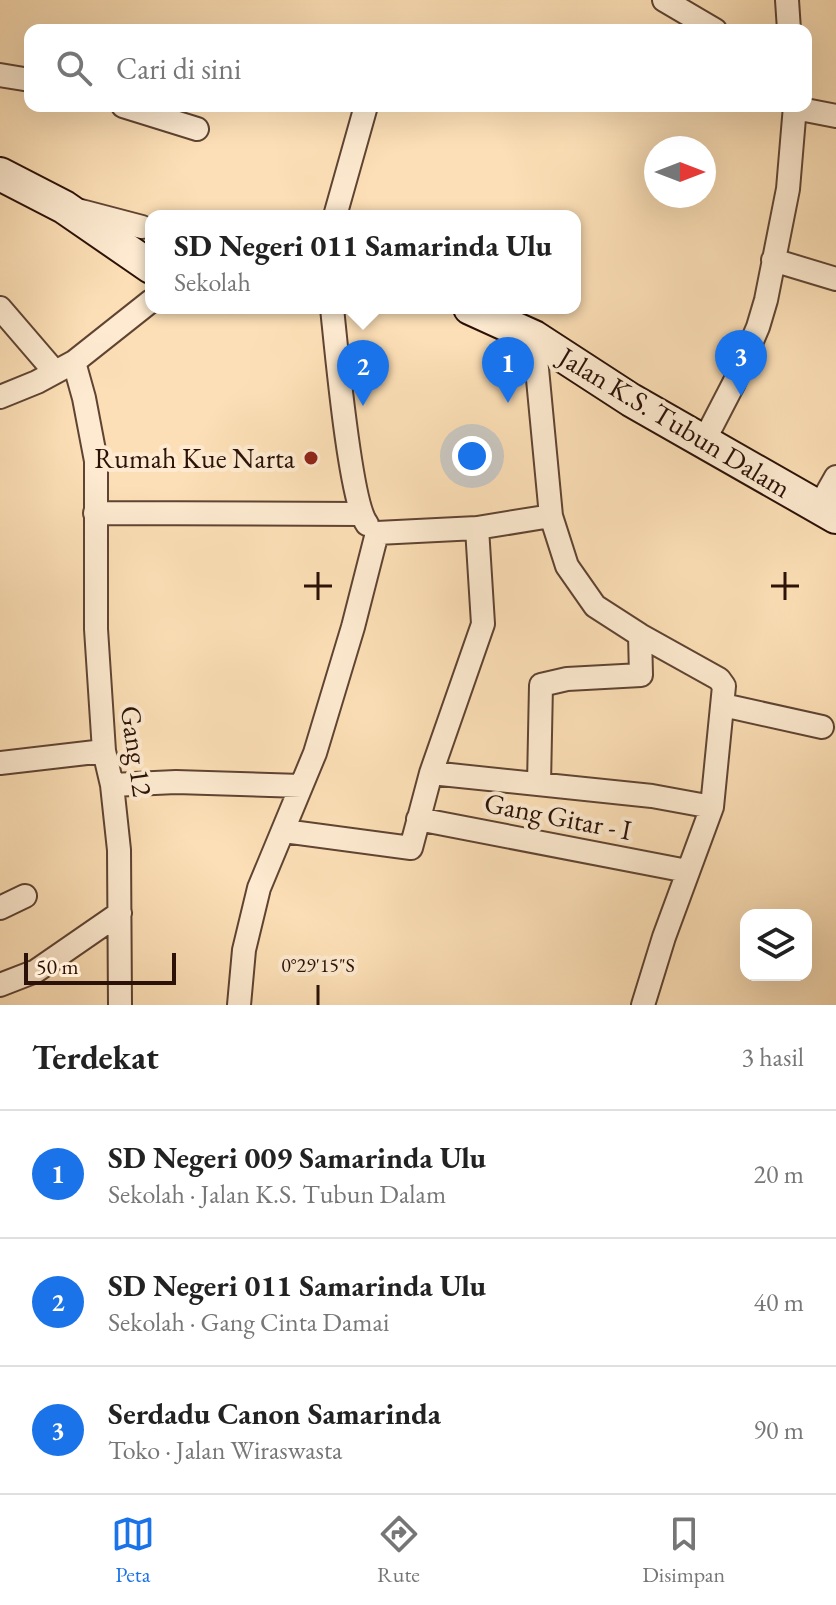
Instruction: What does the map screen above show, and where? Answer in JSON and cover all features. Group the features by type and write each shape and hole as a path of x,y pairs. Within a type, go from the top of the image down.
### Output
{"street":[{"path":"664,0 705,24"},
{"path":"787,0 789,24"},
{"path":"0,75 24,79"},
{"path":"812,111 836,116"},
{"path":"142,112 197,129"},
{"path":"337,210 364,112"},
{"path":"704,441 758,327 788,189 795,112"},
{"path":"0,174 64,207 145,263"},
{"path":"64,207 142,227"},
{"path":"773,260 836,279"},
{"path":"0,397 64,367 145,306"},
{"path":"0,308 64,367"},
{"path":"333,314 352,462 361,514 368,526 377,533 477,528 551,516"},
{"name":"Jalan K.S. Tubun Dalam","path":"492,314 534,337 631,400 827,512"},
{"path":"534,337 551,516 567,566 595,606 719,679 724,686 712,807 687,871 643,1005"},
{"name":"Gang 12","path":"64,367 92,435 96,461 96,629 104,751 112,785 119,850 120,1005"},
{"path":"827,512 836,477"},
{"path":"95,509 361,514"},
{"path":"284,831 410,848 431,773 483,624 477,528"},
{"path":"239,1005 244,950 259,888 284,831 327,714 377,533"},
{"path":"539,784 541,685 567,679 641,675 640,635"},
{"path":"723,705 822,727"},
{"path":"0,763 104,751"},
{"path":"431,773 652,796 712,807"},
{"path":"112,785 188,782 301,786"},
{"name":"Gang Gitar - I","path":"418,819 687,871"},
{"path":"0,908 25,896"},
{"path":"0,985 36,971 120,913"}],"place":[{"name":"Serdadu Canon Samarinda","path":"741,396"},
{"name":"SD Negeri 009 Samarinda Ulu","path":"508,403"},
{"name":"SD Negeri 011 Samarinda Ulu","path":"363,406"},
{"name":"Rumah Kue Narta","path":"311,458"}]}
